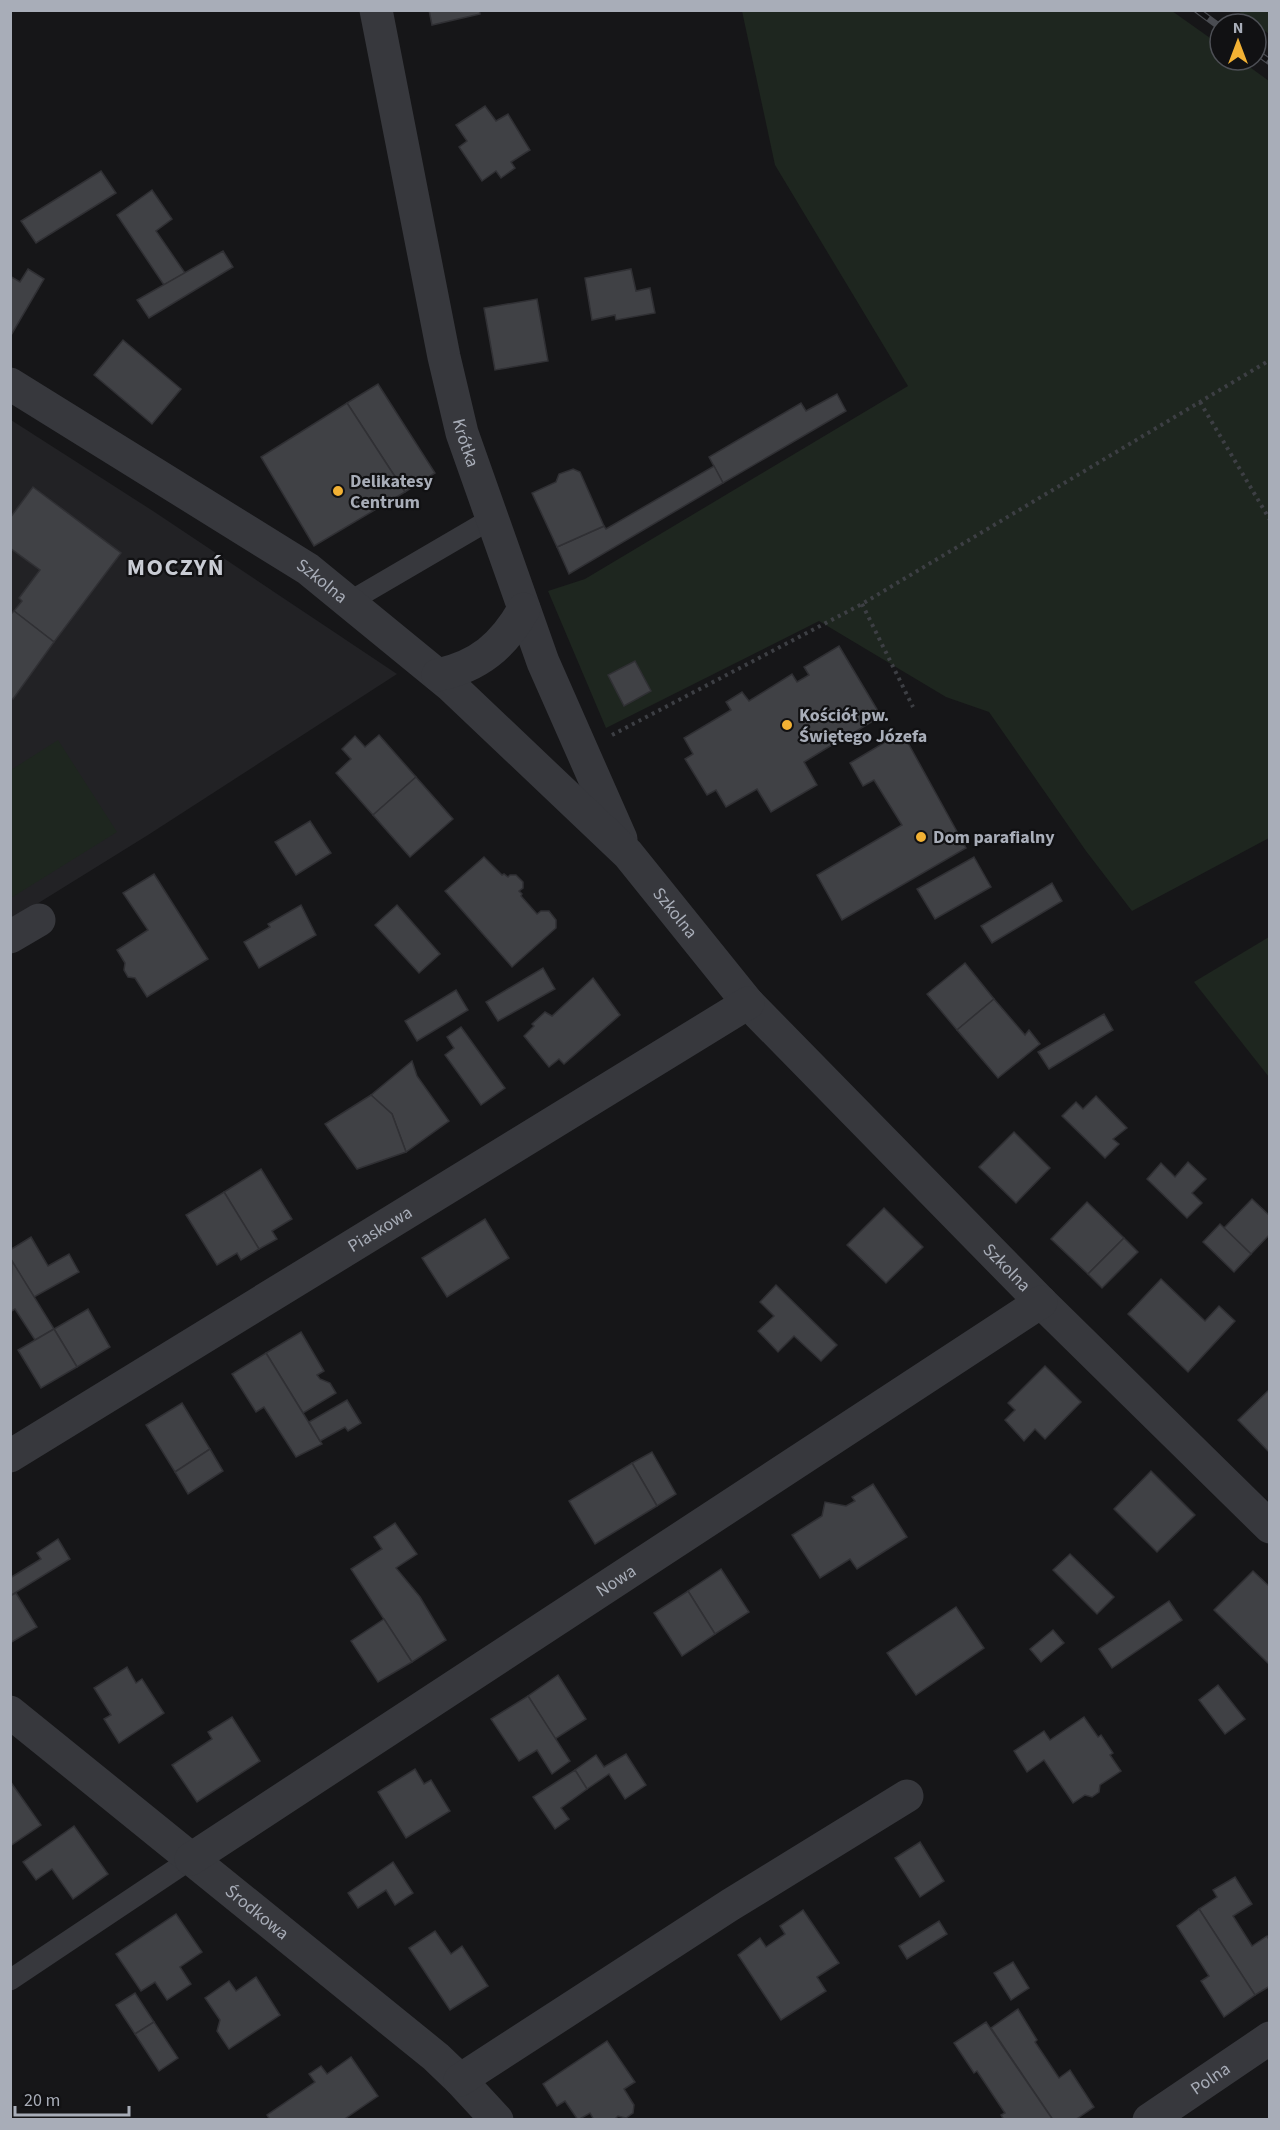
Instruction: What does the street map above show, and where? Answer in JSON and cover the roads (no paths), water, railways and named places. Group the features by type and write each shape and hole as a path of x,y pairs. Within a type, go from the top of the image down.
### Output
{"street":[{"name":"Krótka","path":"376,10 444,357 462,433 543,662 628,854"},
{"name":"Szkolna","path":"10,384 308,568 438,675 628,854 748,1003 1041,1302 1269,1527"},
{"path":"438,675 460,670 484,656 504,640 524,609"},
{"path":"10,937 39,920"},
{"name":"Piaskowa","path":"10,1455 748,1003"},
{"name":"Nowa","path":"191,1859 1041,1302"},
{"name":"Środkowa","path":"10,1712 436,2057 497,2120"},
{"path":"460,2080 730,1905 907,1796"},
{"name":"Polna","path":"1149,2120 1269,2038"}],"lane":[{"path":"349,602 491,519"},
{"path":"10,1980 191,1859"}],"railway":[{"path":"1197,10 1208,18"}],"place":[{"name":"Delikatesy Centrum","path":"338,491"},
{"name":"Kościół pw. Świętego Józefa","path":"787,725"},
{"name":"Dom parafialny","path":"921,837"}],"district":[{"name":"MOCZYŃ","path":"176,567"}]}
